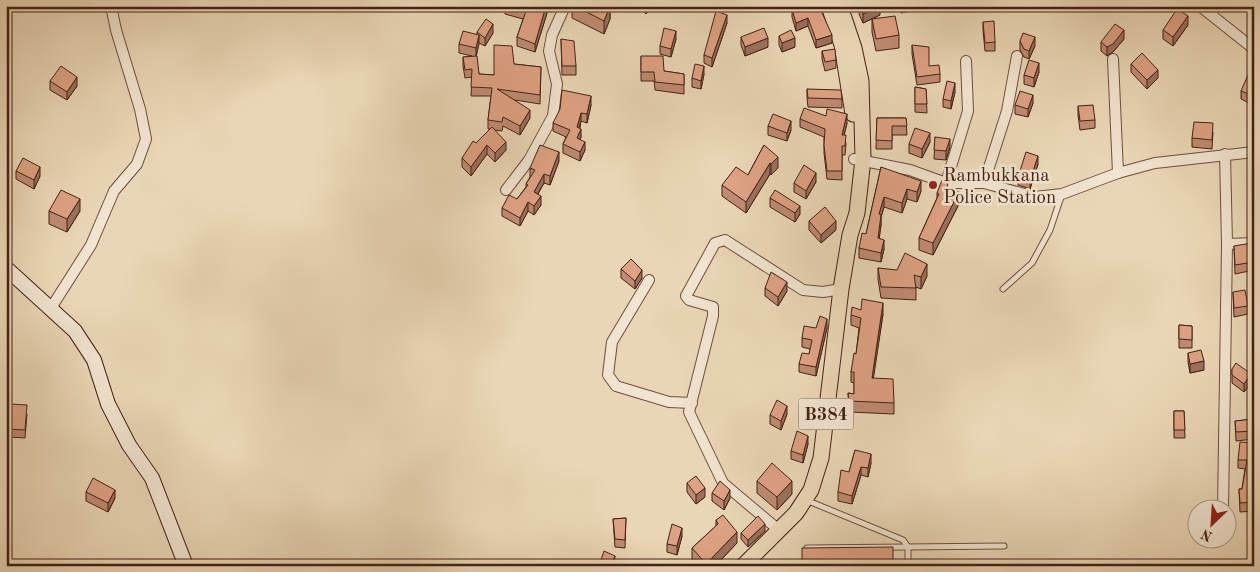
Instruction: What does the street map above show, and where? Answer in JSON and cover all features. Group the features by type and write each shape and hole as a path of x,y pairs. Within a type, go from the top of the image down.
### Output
{"main road":[{"name":"B384","path":"829,6 842,45 852,100 858,159"},
{"name":"B384","path":"743,566 780,531 805,500 816,479 821,458 858,159 861,81 854,48 840,6"}],"street":[{"path":"51,308 91,245 114,191 137,164 146,139 140,109 116,30 111,6"},
{"path":"506,190 529,160 553,116 557,84 549,51 552,35 565,6"},
{"path":"1200,6 1254,49"},
{"path":"984,183 1007,111 1017,56"},
{"path":"1114,59 1118,173"},
{"path":"946,183 968,111 966,61"},
{"path":"858,159 910,170 946,183 984,183 1035,197 1062,194 1118,173 1155,162 1254,152"},
{"path":"1223,500 1227,244 1225,154"},
{"path":"780,531 723,483 689,412 713,316 713,307 689,300 686,296 715,243 725,240 803,290 823,292 841,289"},
{"path":"1227,244 1254,243"},
{"path":"6,268 75,331 94,360 108,404 129,445 152,478 186,566"},
{"path":"649,280 612,342 608,375 616,386 669,402 692,403"}],"lane":[{"path":"1003,289 1032,263 1050,230 1062,194"},
{"path":"805,500 903,540 908,547 908,566"},
{"path":"807,548 1004,546"}],"building":[{"path":"509,6 546,6 535,44 517,37 526,11"},
{"path":"575,6 610,6 604,21"},
{"path":"797,6 819,6 832,35 816,40 808,18 796,23 792,9"},
{"path":"860,6 880,6 880,7 863,14"},
{"path":"900,6 911,6 901,9"},
{"path":"1177,9 1188,16 1173,37 1163,30"},
{"path":"716,11 727,15 712,58 704,55"},
{"path":"895,16 899,35 876,39 872,19"},
{"path":"486,19 493,24 485,38 477,32"},
{"path":"994,21 995,42 985,43 983,22"},
{"path":"1115,24 1124,30 1113,44 1107,47 1101,42"},
{"path":"664,28 676,31 671,49 660,46"},
{"path":"764,28 768,38 745,47 741,37"},
{"path":"791,30 795,38 782,43 779,36"},
{"path":"463,31 479,35 476,48 459,44"},
{"path":"1023,33 1035,37 1029,51 1024,49 1020,41"},
{"path":"561,39 574,41 576,66 562,66"},
{"path":"494,45 512,46 514,64 541,67 540,95 497,89 530,110 520,126 503,117 502,122 488,120 492,88 471,87 472,69 465,70 463,57 477,56 479,74 494,75"},
{"path":"912,45 929,47 929,66 939,65 940,74 917,77"},
{"path":"835,49 836,60 825,62 822,51"},
{"path":"1142,53 1158,70 1147,80 1131,64"},
{"path":"641,56 663,56 664,71 684,74 684,85 655,82 654,72 641,72"},
{"path":"1029,60 1039,63 1034,78 1024,75"},
{"path":"695,64 704,66 701,81 692,78"},
{"path":"61,66 77,77 67,92 50,81"},
{"path":"1248,75 1254,78 1253,96 1241,91"},
{"path":"947,81 955,83 951,101 943,99"},
{"path":"915,87 926,89 927,104 915,104"},
{"path":"807,89 841,90 842,99 808,98"},
{"path":"562,90 591,96 587,114 581,113 577,127 581,129 577,138 585,142 580,152 563,144 570,130 553,123 560,109"},
{"path":"1020,91 1033,95 1028,109 1015,105"},
{"path":"1093,105 1095,120 1080,121 1078,106"},
{"path":"804,108 826,116 827,109 847,114 842,135 846,135 845,146 842,146 842,171 827,171 824,145 825,129 800,119"},
{"path":"773,114 791,121 787,133 768,126"},
{"path":"877,118 906,118 907,126 892,126 892,141 876,140"},
{"path":"1194,122 1213,123 1212,140 1192,138"},
{"path":"492,127 506,142 495,153 487,145 471,167 462,158 473,141 476,143"},
{"path":"915,128 930,133 922,149 909,144"},
{"path":"935,137 950,139 946,151 934,150"},
{"path":"540,145 559,152 550,176 544,174 534,192 541,196 534,206 528,202 520,218 502,208 509,195 517,199 528,185 526,184 535,170 530,168"},
{"path":"764,145 778,157 770,163 746,202 722,185 736,167 748,175"},
{"path":"1026,152 1038,156 1030,180 1018,177"},
{"path":"23,158 40,167 34,180 16,171"},
{"path":"804,165 816,173 806,191 794,183"},
{"path":"881,167 921,181 917,192 907,189 902,203 884,197 879,214 881,215 878,238 884,240 881,253 859,248 862,233 866,234"},
{"path":"942,180 948,182 947,189 959,192 933,243 919,238 939,194 937,193"},
{"path":"61,190 80,199 67,219 49,211"},
{"path":"775,190 800,206 795,213 770,198"},
{"path":"825,207 836,221 821,235 809,221"},
{"path":"1252,243 1254,262 1235,265 1234,246"},
{"path":"905,253 927,264 921,277 914,275 916,288 881,287 878,268 897,270"},
{"path":"631,259 642,270 635,281 621,269"},
{"path":"771,272 787,282 778,297 765,288"},
{"path":"1245,290 1248,306 1234,308 1233,292"},
{"path":"862,299 883,303 872,378 893,379 894,403 849,401 848,393 854,394 854,372 851,372 854,353 856,354 861,318 851,315 852,307 861,310"},
{"path":"820,316 827,319 816,367 799,364 802,353 809,354 812,340 802,338 804,326 816,328"},
{"path":"1179,325 1192,326 1192,340 1179,339"},
{"path":"1201,350 1204,361 1190,364 1188,353"},
{"path":"1236,363 1251,374 1244,384 1232,375 1232,369"},
{"path":"777,400 787,406 781,421 770,415"},
{"path":"10,404 27,405 25,430 8,429"},
{"path":"1174,411 1184,411 1185,430 1174,430"},
{"path":"1254,419 1254,431 1236,432 1235,421"},
{"path":"797,431 808,436 803,455 791,451"},
{"path":"1240,442 1254,443 1254,502 1240,503 1239,489 1242,489 1247,460 1238,460"},
{"path":"855,450 871,454 868,468 861,467 852,496 838,492 841,470 849,472"},
{"path":"772,463 792,481 777,497 757,481"},
{"path":"696,476 705,488 696,495 687,483"},
{"path":"93,478 115,490 108,503 86,492"},
{"path":"720,481 730,490 724,501 712,493"},
{"path":"723,515 737,532 706,564 692,548 718,524 716,520"},
{"path":"758,516 765,524 748,540 741,533"},
{"path":"626,518 625,540 615,539 613,519"},
{"path":"672,524 682,528 677,546 667,544"},
{"path":"893,547 893,566 802,566 802,548"},
{"path":"604,551 615,556 611,566 599,566"},
{"path":"646,561 671,565 645,566"}],"place":[{"name":"Rambukkana Police Station","path":"933,185"}]}
